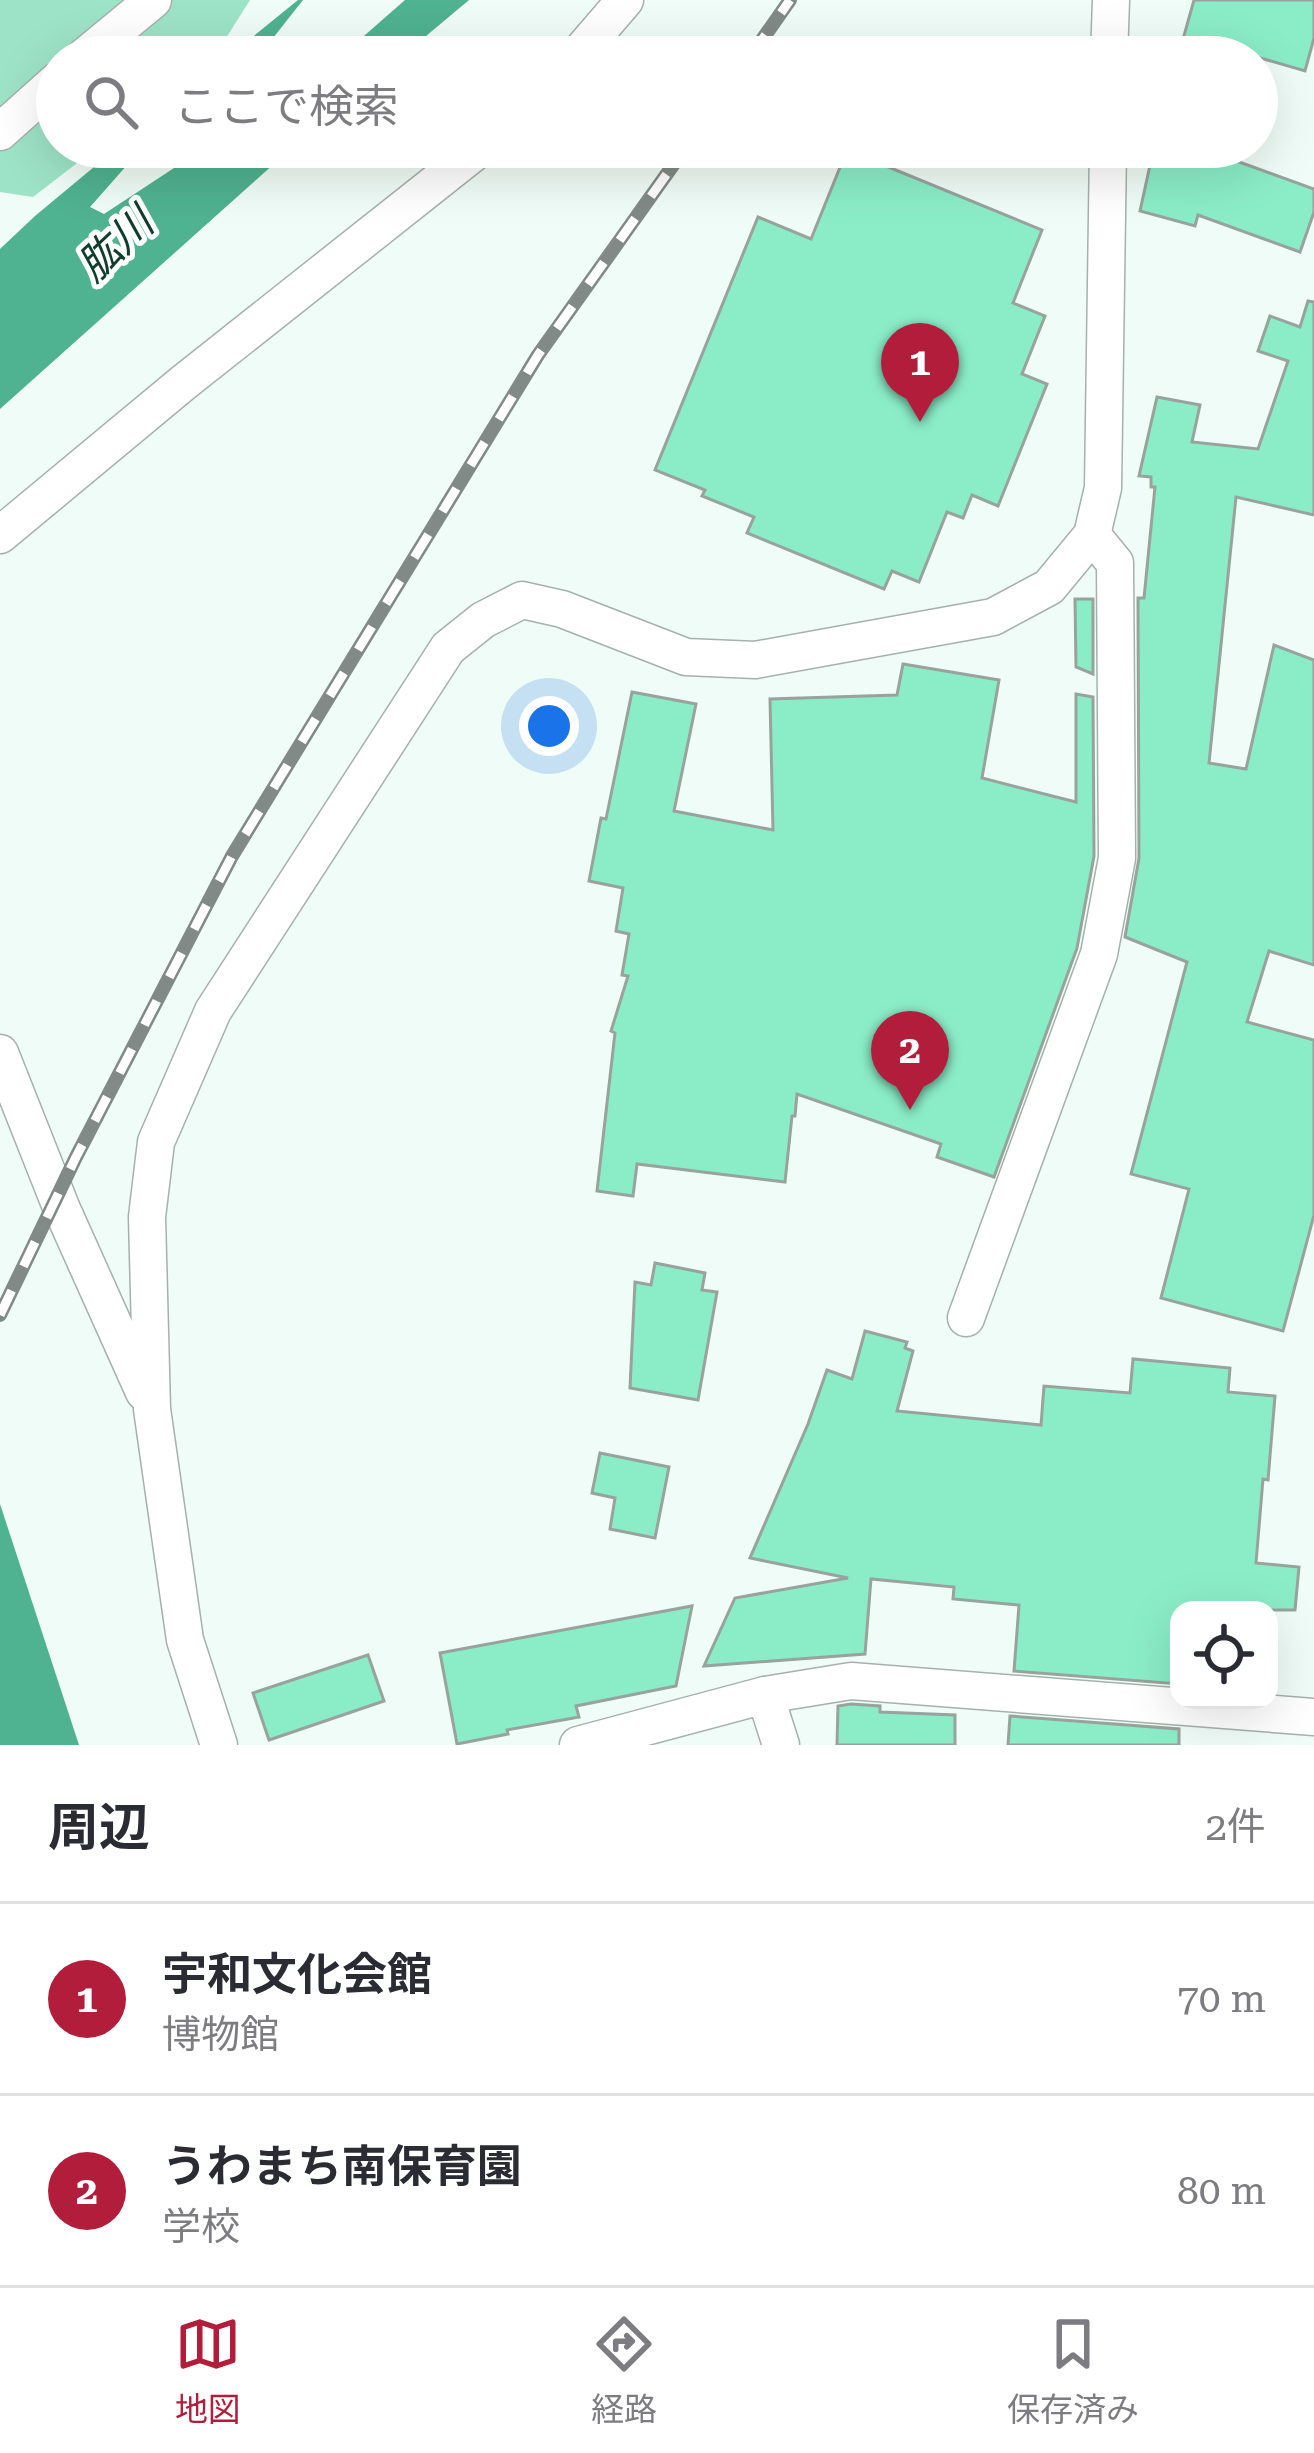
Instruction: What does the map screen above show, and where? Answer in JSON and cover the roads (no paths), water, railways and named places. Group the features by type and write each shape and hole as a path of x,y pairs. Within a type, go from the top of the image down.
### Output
{"street":[{"path":"109,36 153,0"},
{"path":"594,36 625,0"},
{"path":"1110,36 1111,0"},
{"path":"0,132 36,100"},
{"path":"0,536 183,382 454,168"},
{"path":"219,1745 185,1640 152,1409 147,1217 156,1142 213,1011 448,648 483,620 522,600 562,609 686,657 755,660 993,616 1049,587 1092,535 1103,488 1108,168"},
{"path":"966,1318 1099,954 1117,859 1115,563 1092,535"},
{"path":"0,1053 61,1207 152,1409"},
{"path":"578,1745 765,1695 851,1681 1314,1717"},
{"path":"765,1695 781,1745"}],"water":[{"path":"298,0 303,0 275,36 254,36"},
{"path":"405,0 469,0 426,36 364,36"},
{"name":"肱川","path":"93,168 124,168 90,207 104,214 174,168 270,168 0,409 0,249"},
{"path":"0,1504 79,1745 0,1745"}],"railway":[{"path":"765,36 790,0"},
{"path":"0,1315 232,856 538,355 671,168"}],"place":[{"name":"宇和文化会館","path":"920,422"},
{"name":"うわまち南保育園","path":"910,1110"}]}
